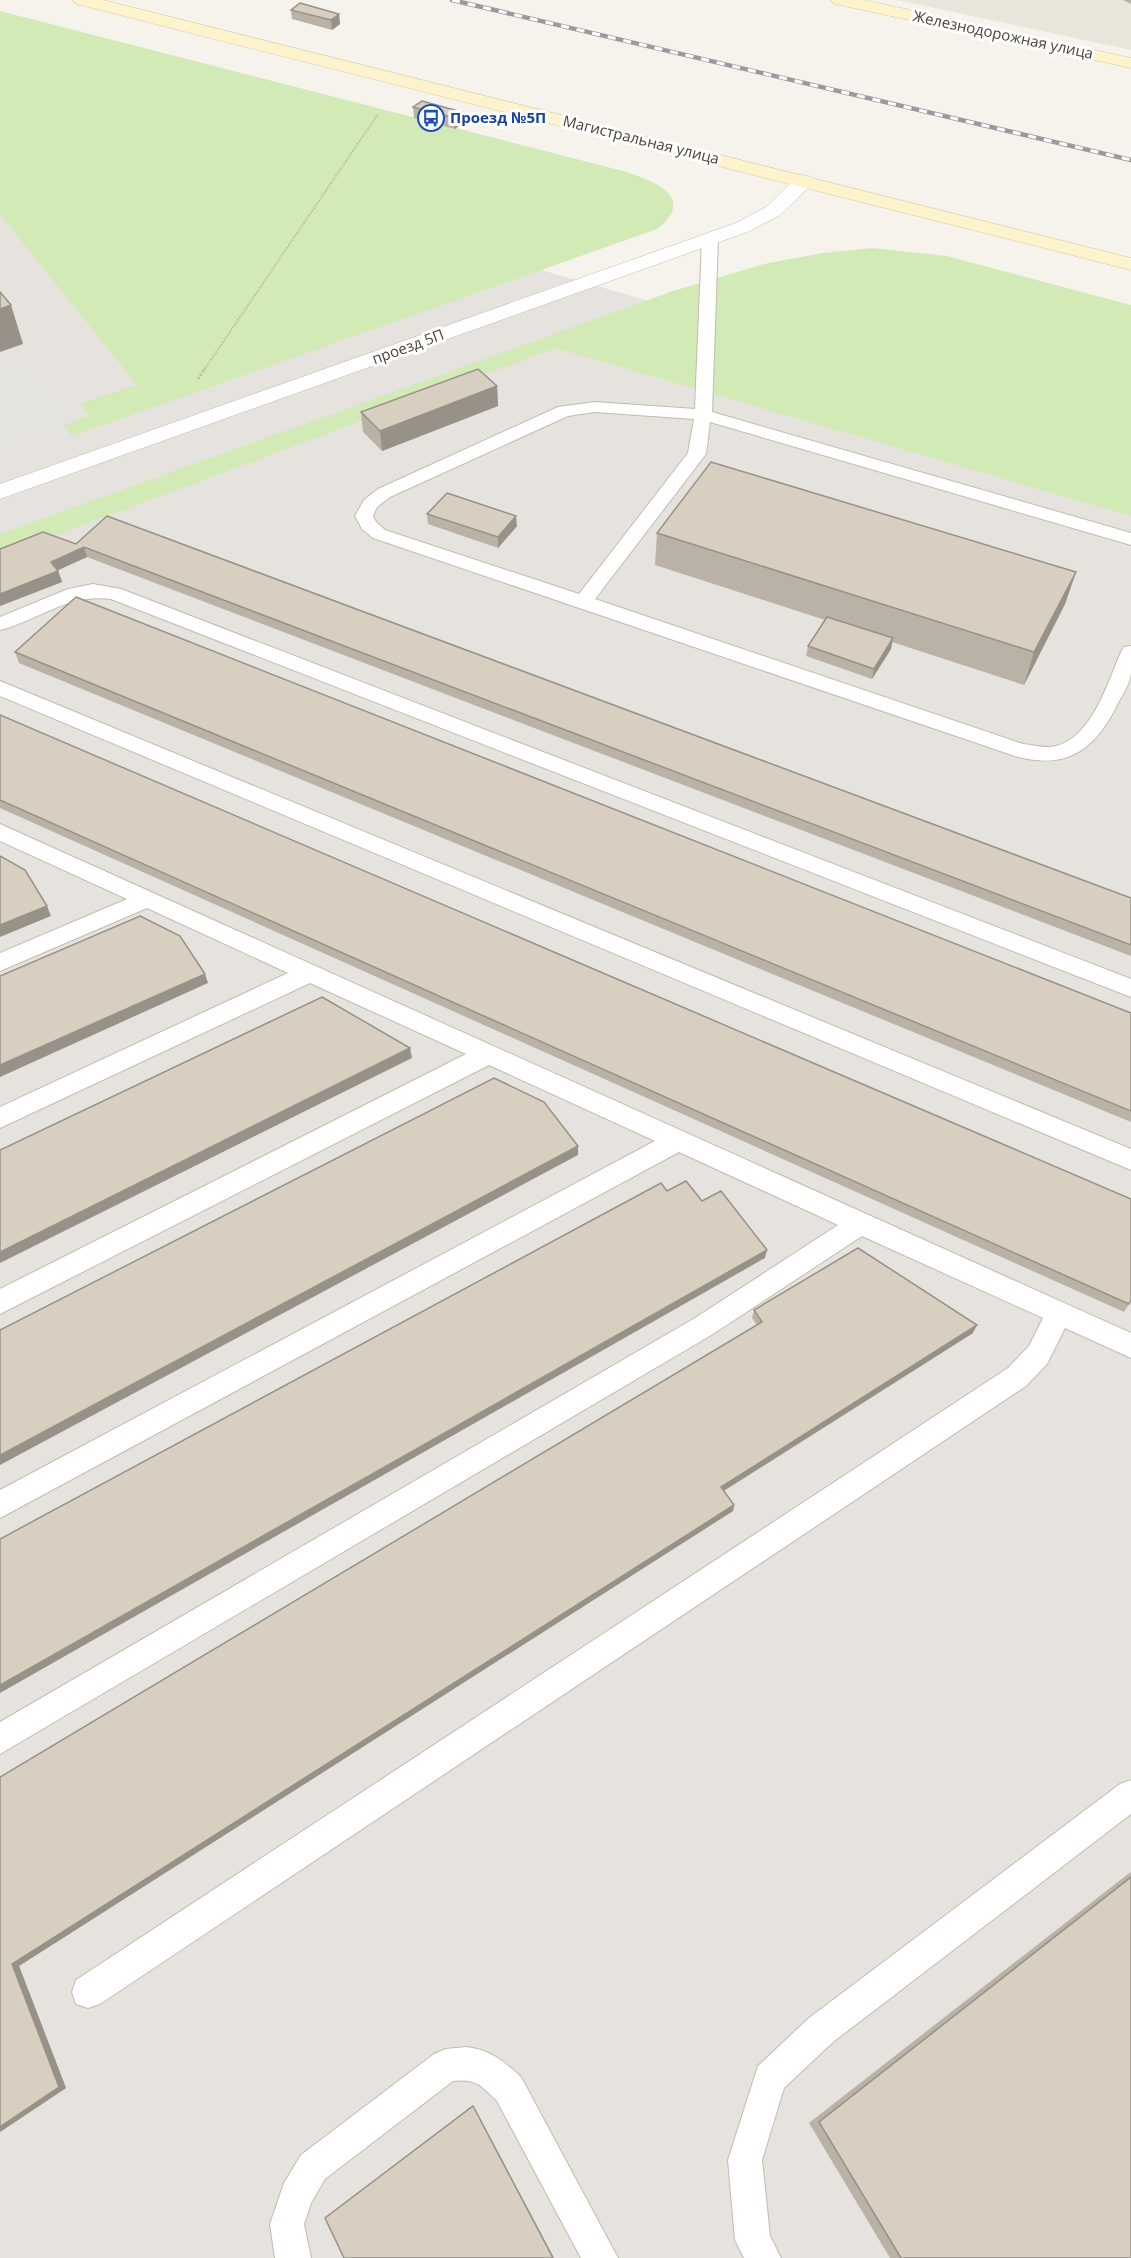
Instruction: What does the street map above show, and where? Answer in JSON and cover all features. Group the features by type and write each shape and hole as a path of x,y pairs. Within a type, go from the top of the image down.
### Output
{"main road":[{"name":"Магистральная улица","path":"82,0 1131,264"},
{"name":"Железнодорожная улица","path":"840,0 1131,63"}],"street":[{"name":"проезд 5П","path":"0,492 743,227 773,211 804,181"}],"lane":[{"path":"583,602 697,454 703,415 710,239"},
{"path":"1131,539 703,415 596,407 564,411 384,493 370,504 364,516 368,525 378,534 1022,751 1057,753 1080,745 1096,727 1131,652"},
{"path":"0,624 75,593 93,590 114,593 1131,988"},
{"path":"0,687 1131,1160"},
{"path":"0,832 1131,1346"},
{"path":"0,962 148,899"},
{"path":"0,1118 309,973"},
{"path":"0,1302 488,1054"},
{"path":"0,1505 678,1140"},
{"path":"0,1739 704,1326 861,1223"},
{"path":"88,1992 1017,1377 1038,1355 1059,1312"},
{"path":"763,2258 753,2240 745,2160 770,2078 821,2030 1131,1796"},
{"path":"293,2258 287,2224 296,2195 313,2168 446,2066 466,2061 489,2069 509,2089 600,2258"}],"path":[{"path":"160,435 378,114"}],"shaded area":[{"path":"897,0 1131,0 1131,50"},
{"path":"0,115 1131,439 1131,2258 0,2258"},
{"path":"29,357 80,417 60,424 64,431 0,453 0,367"}],"green space":[{"path":"0,11 623,171 646,179 666,191 672,199 673,207 669,217 657,229 72,436 64,425 89,416 80,404 137,385 0,214"},
{"path":"872,248 947,256 1131,305 1131,516 556,348 0,556 0,534 673,291 764,264 823,253"}],"building":[{"path":"300,3 339,14 331,20 291,10"},
{"path":"422,101 462,112 454,118 413,107"},
{"path":"0,292 11,305 0,309"},
{"path":"478,369 497,386 380,431 361,412"},
{"path":"711,462 1076,572 1034,652 657,533"},
{"path":"447,493 516,516 498,537 427,514"},
{"path":"107,516 1131,898 1131,945 84,547 51,562 58,571 0,594 0,549 43,532 76,544"},
{"path":"76,597 1131,1013 1131,1111 15,652"},
{"path":"827,617 893,638 874,669 808,646"},
{"path":"0,715 1131,1199 1131,1300 1129,1304 0,800"},
{"path":"0,856 25,870 47,906 0,925"},
{"path":"140,916 180,936 205,974 0,1065 0,976"},
{"path":"322,997 410,1048 0,1252 0,1150"},
{"path":"494,1078 544,1102 578,1146 0,1455 0,1330"},
{"path":"686,1181 702,1201 721,1191 767,1250 0,1685 0,1539 661,1183 667,1191"},
{"path":"858,1248 977,1325 721,1487 734,1505 12,1964 59,2087 0,2127 0,1777 762,1322 754,1310"},
{"path":"1131,1877 1131,2258 901,2258 819,2122"},
{"path":"473,2106 553,2258 344,2258 325,2218"}],"railway":[{"path":"452,0 1131,160"}],"place":[{"name":"Проезд №5П","path":"431,118"}]}
